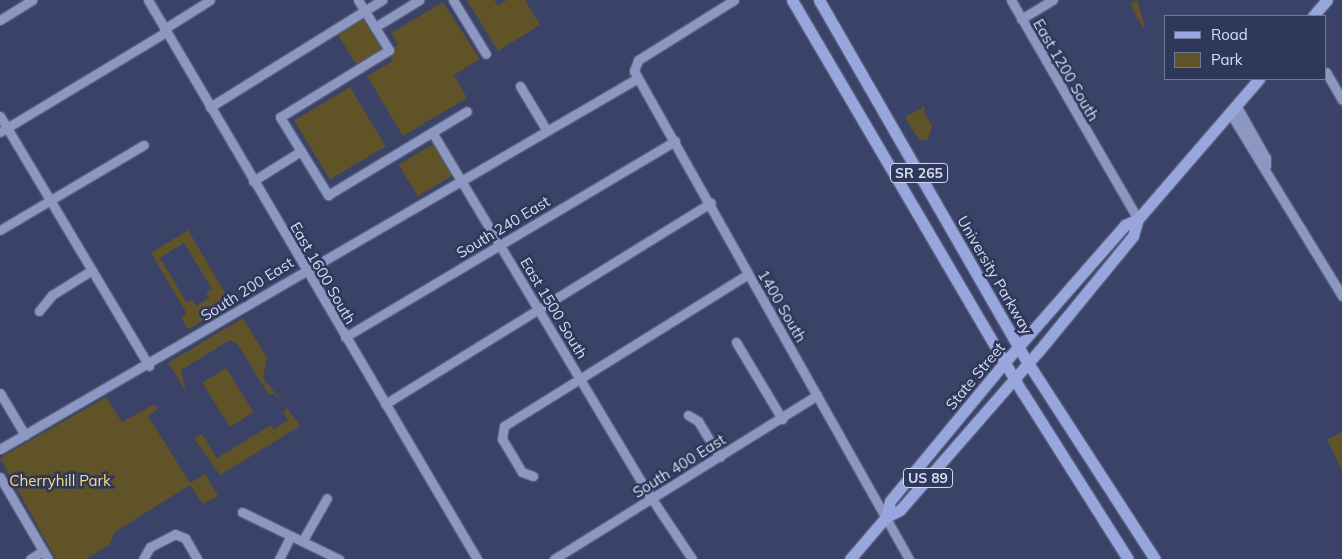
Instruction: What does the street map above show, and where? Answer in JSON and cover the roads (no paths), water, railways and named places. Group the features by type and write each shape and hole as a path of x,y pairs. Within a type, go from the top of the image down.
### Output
{"main road":[{"name":"SR 265","path":"792,0 1014,378 1128,559"},
{"name":"University Parkway","path":"819,0 1028,363 1155,559"},
{"path":"1314,15 1326,0"},
{"name":"State Street","path":"850,559 886,517 900,510 1028,363 1133,236 1138,219 1258,80"},
{"name":"State Street","path":"886,517 890,501 1005,362 1124,225 1138,219"}],"street":[{"path":"0,20 32,0"},
{"name":"East 1600 South","path":"148,0 477,559"},
{"path":"4,130 165,31 210,0"},
{"path":"358,0 388,50 280,117 328,195 467,111"},
{"path":"210,107 382,0"},
{"path":"374,27 419,0"},
{"path":"453,0 486,54"},
{"name":"1400 South","path":"734,0 634,65 638,78 712,203 748,274 909,559"},
{"name":"East 1200 South","path":"1011,0 1098,154 1138,219"},
{"path":"1022,18 1053,0"},
{"path":"1327,74 1342,100"},
{"name":"South 200 East","path":"0,449 149,366 305,269 638,78"},
{"path":"520,86 547,131"},
{"path":"1233,109 1266,158 1266,166 1342,296"},
{"path":"0,116 4,130 50,200 149,366"},
{"name":"East 1500 South","path":"432,132 501,244 580,379 692,559"},
{"name":"South 240 East","path":"345,336 675,141"},
{"path":"0,230 144,145"},
{"path":"254,181 301,151"},
{"path":"385,404 712,203"},
{"path":"39,311 52,295 92,270"},
{"path":"533,476 522,472 501,430 748,274"},
{"path":"736,342 782,419"},
{"path":"0,393 25,435"},
{"name":"South 400 East","path":"554,559 782,419 817,395"},
{"path":"688,415 698,421 720,457"},
{"path":"0,477 46,555 30,559"},
{"path":"303,540 326,498"},
{"path":"242,512 339,559"},
{"path":"143,559 151,546 179,534 197,559"},
{"path":"279,559 290,536"}],"park label":[{"name":"Cherryhill Park","path":"60,481"}]}
